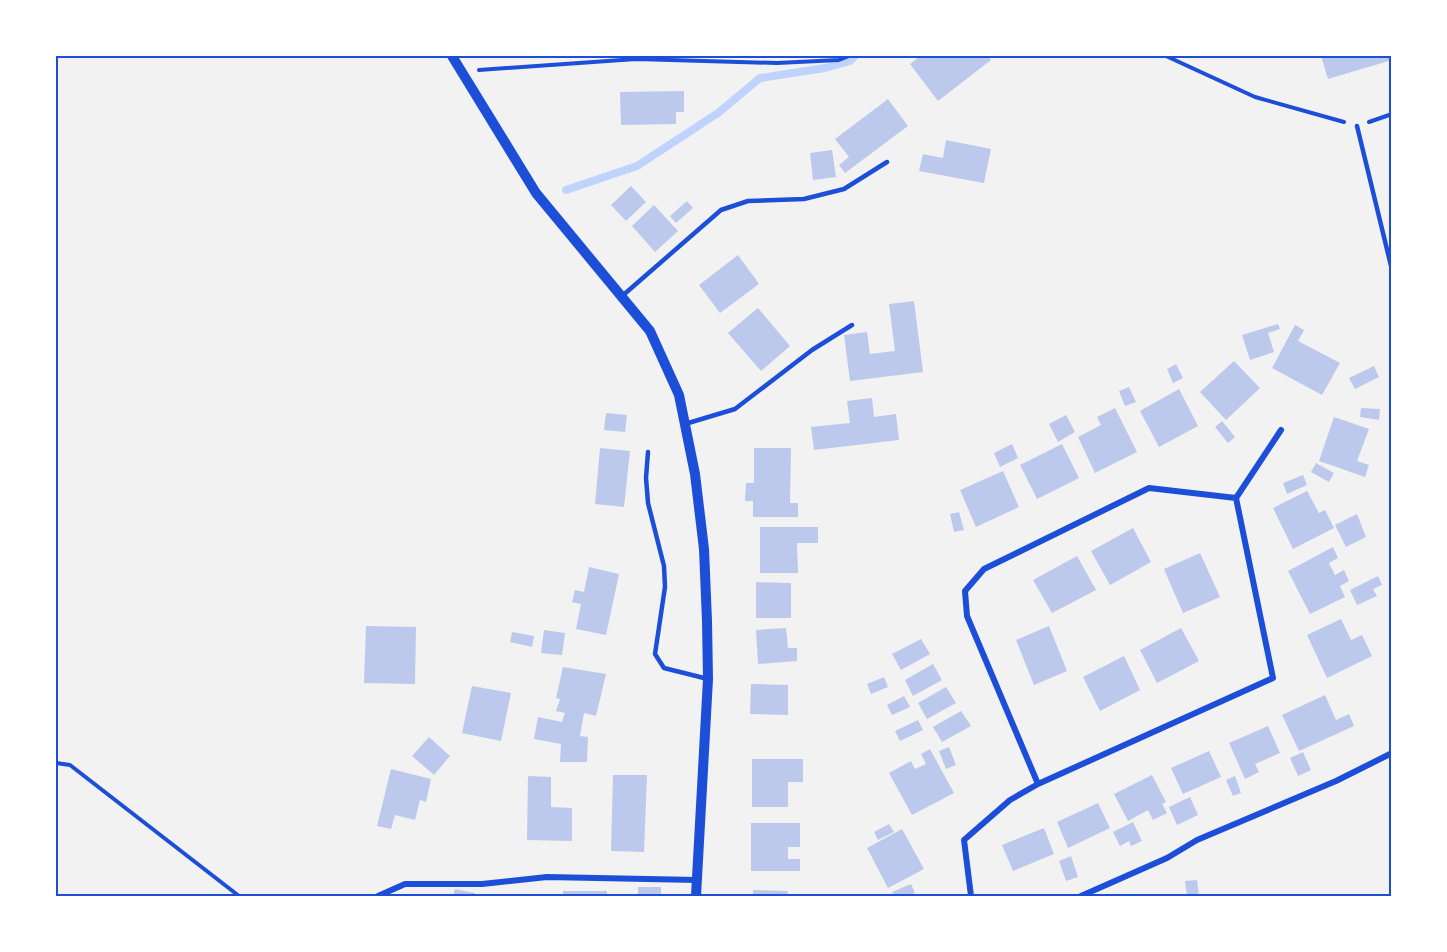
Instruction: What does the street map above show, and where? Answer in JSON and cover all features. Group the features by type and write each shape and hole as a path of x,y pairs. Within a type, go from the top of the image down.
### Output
{"street":[{"path":"452,56 536,193 650,331 680,395 695,474 704,549 708,679 696,897"},
{"path":"971,897 963,840 1010,800 1038,784 1273,678 1236,498 1281,430"},
{"path":"1038,784 967,616 966,591 984,569 1149,488 1236,498"},
{"path":"1081,897 1167,858 1197,840 1336,781 1392,753"},
{"path":"378,897 405,884 482,884 547,877 697,880"}],"lane":[{"path":"1357,126 1392,270"},
{"path":"620,297 721,210 748,201 804,199 844,189 887,162"},
{"path":"685,424 735,409 812,350 852,326"},
{"path":"648,453 646,478 648,503 664,567 665,586 655,654 664,668 708,679"}],"path":[{"path":"461,72 636,59 693,58 777,63 839,60 849,56"},
{"path":"1166,56 1255,97 1357,126 1392,114"},
{"path":"56,763 70,765 239,897"}],"building":[{"path":"920,56 988,56 991,60 938,101 910,64"},
{"path":"1321,56 1392,56 1392,60 1328,79"},
{"path":"684,91 684,112 676,112 676,124 621,125 620,92"},
{"path":"888,99 908,126 845,173 839,165 849,157 835,139"},
{"path":"946,140 991,149 984,183 919,171 923,154 943,158"},
{"path":"832,150 836,177 813,180 810,153"},
{"path":"631,186 646,202 626,221 611,205"},
{"path":"687,201 693,208 676,223 670,216"},
{"path":"654,205 678,231 655,252 632,226"},
{"path":"738,255 759,284 720,313 699,285"},
{"path":"914,301 923,372 850,381 844,335 867,332 870,354 895,351 889,304"},
{"path":"758,308 790,346 761,371 728,333"},
{"path":"1278,324 1280,329 1268,333 1274,352 1250,360 1242,335"},
{"path":"1295,325 1304,330 1298,341 1340,363 1322,395 1272,368"},
{"path":"1234,361 1260,388 1226,420 1200,392"},
{"path":"1176,364 1183,378 1173,383 1167,369"},
{"path":"1374,366 1379,377 1355,389 1349,378"},
{"path":"1129,387 1136,402 1125,406 1119,391"},
{"path":"1179,389 1198,426 1159,447 1140,411"},
{"path":"872,398 874,417 896,414 899,440 814,450 811,427 850,423 847,401"},
{"path":"1115,408 1137,452 1095,473 1078,437 1101,425 1097,417"},
{"path":"1361,408 1380,409 1379,420 1360,417"},
{"path":"606,413 627,415 625,432 604,430"},
{"path":"1066,415 1075,432 1058,442 1049,424"},
{"path":"1334,417 1369,429 1357,461 1369,465 1365,477 1319,461"},
{"path":"1222,421 1235,437 1228,443 1215,427"},
{"path":"1012,444 1018,458 1000,467 994,453"},
{"path":"1062,444 1079,478 1037,499 1020,465"},
{"path":"600,448 630,451 624,507 595,504"},
{"path":"754,448 791,448 790,503 798,503 798,517 753,517 753,501 745,501 746,483 754,483"},
{"path":"1316,463 1334,473 1329,482 1311,472"},
{"path":"1003,471 1019,507 976,527 960,490"},
{"path":"1303,475 1307,485 1287,494 1283,483"},
{"path":"1307,491 1319,513 1325,510 1334,528 1293,549 1273,508"},
{"path":"959,512 964,530 954,532 950,514"},
{"path":"1357,514 1366,537 1346,547 1335,525"},
{"path":"760,527 818,527 818,543 797,543 798,573 760,573"},
{"path":"1133,528 1151,562 1110,585 1091,551"},
{"path":"1333,547 1338,558 1329,563 1335,575 1344,570 1349,581 1340,586 1345,597 1310,614 1288,571"},
{"path":"1200,553 1220,597 1183,613 1164,569"},
{"path":"1077,556 1096,590 1052,613 1033,580"},
{"path":"589,567 619,574 606,635 576,629 581,604 572,602 575,590 584,592"},
{"path":"1378,576 1382,585 1373,589 1377,596 1357,605 1350,590"},
{"path":"756,582 791,583 791,618 756,618"},
{"path":"1341,619 1351,640 1362,635 1372,656 1327,678 1307,635"},
{"path":"366,626 416,627 415,684 364,683"},
{"path":"1049,626 1067,671 1034,685 1016,640"},
{"path":"786,628 788,648 797,648 797,661 758,664 756,630"},
{"path":"1181,628 1199,661 1157,683 1140,650"},
{"path":"544,630 565,633 562,655 541,653"},
{"path":"512,632 534,636 532,647 510,642"},
{"path":"921,639 930,654 901,670 892,654"},
{"path":"1124,656 1140,690 1100,711 1083,677"},
{"path":"933,664 942,680 913,696 905,680"},
{"path":"563,667 606,674 596,716 584,713 580,736 588,737 587,762 560,762 561,744 534,739 538,717 562,722 565,713 556,711 560,699 556,698"},
{"path":"884,677 888,687 871,694 867,684"},
{"path":"751,684 788,685 788,715 750,714"},
{"path":"472,686 511,693 501,741 462,733"},
{"path":"946,687 956,703 927,719 918,703"},
{"path":"1325,695 1336,720 1349,714 1354,726 1299,751 1282,715"},
{"path":"904,696 910,707 892,715 887,705"},
{"path":"961,711 971,726 942,742 933,727"},
{"path":"918,720 923,730 900,741 895,731"},
{"path":"1268,726 1280,753 1255,764 1259,772 1245,779 1229,743"},
{"path":"429,737 450,756 434,775 412,756"},
{"path":"949,747 956,765 946,769 939,751"},
{"path":"930,749 954,793 912,815 889,773 911,761 915,769 926,764 921,754"},
{"path":"1209,751 1221,777 1183,794 1171,768"},
{"path":"1303,752 1311,770 1298,776 1290,758"},
{"path":"752,759 803,759 803,782 788,782 788,807 752,807"},
{"path":"391,769 431,779 426,802 420,800 415,820 395,815 391,829 377,826"},
{"path":"613,775 647,775 644,852 611,851"},
{"path":"1152,775 1166,802 1162,804 1167,813 1153,820 1148,810 1128,821 1114,794"},
{"path":"528,776 551,777 551,807 572,808 572,841 527,840"},
{"path":"1235,776 1241,793 1233,796 1226,780"},
{"path":"1190,797 1198,815 1177,825 1169,807"},
{"path":"1098,803 1110,828 1068,848 1057,822"},
{"path":"1133,822 1142,841 1131,846 1129,841 1120,846 1113,832"},
{"path":"751,823 800,823 800,847 788,847 788,859 800,859 800,871 751,871"},
{"path":"889,824 894,832 878,840 874,832"},
{"path":"1044,828 1054,854 1013,871 1002,845"},
{"path":"902,829 924,869 888,888 867,848"},
{"path":"1071,856 1078,877 1066,881 1059,861"},
{"path":"1197,880 1199,896 1187,896 1185,881"},
{"path":"911,884 915,893 894,896 892,892"},
{"path":"638,887 661,887 661,896 638,896"},
{"path":"455,889 475,893 474,896 453,896"},
{"path":"753,890 788,891 787,896 753,896"},
{"path":"563,891 607,891 607,896 563,896"}],"waterway":[{"path":"566,190 637,166 718,113 760,78 825,68 850,61 855,56"}]}
